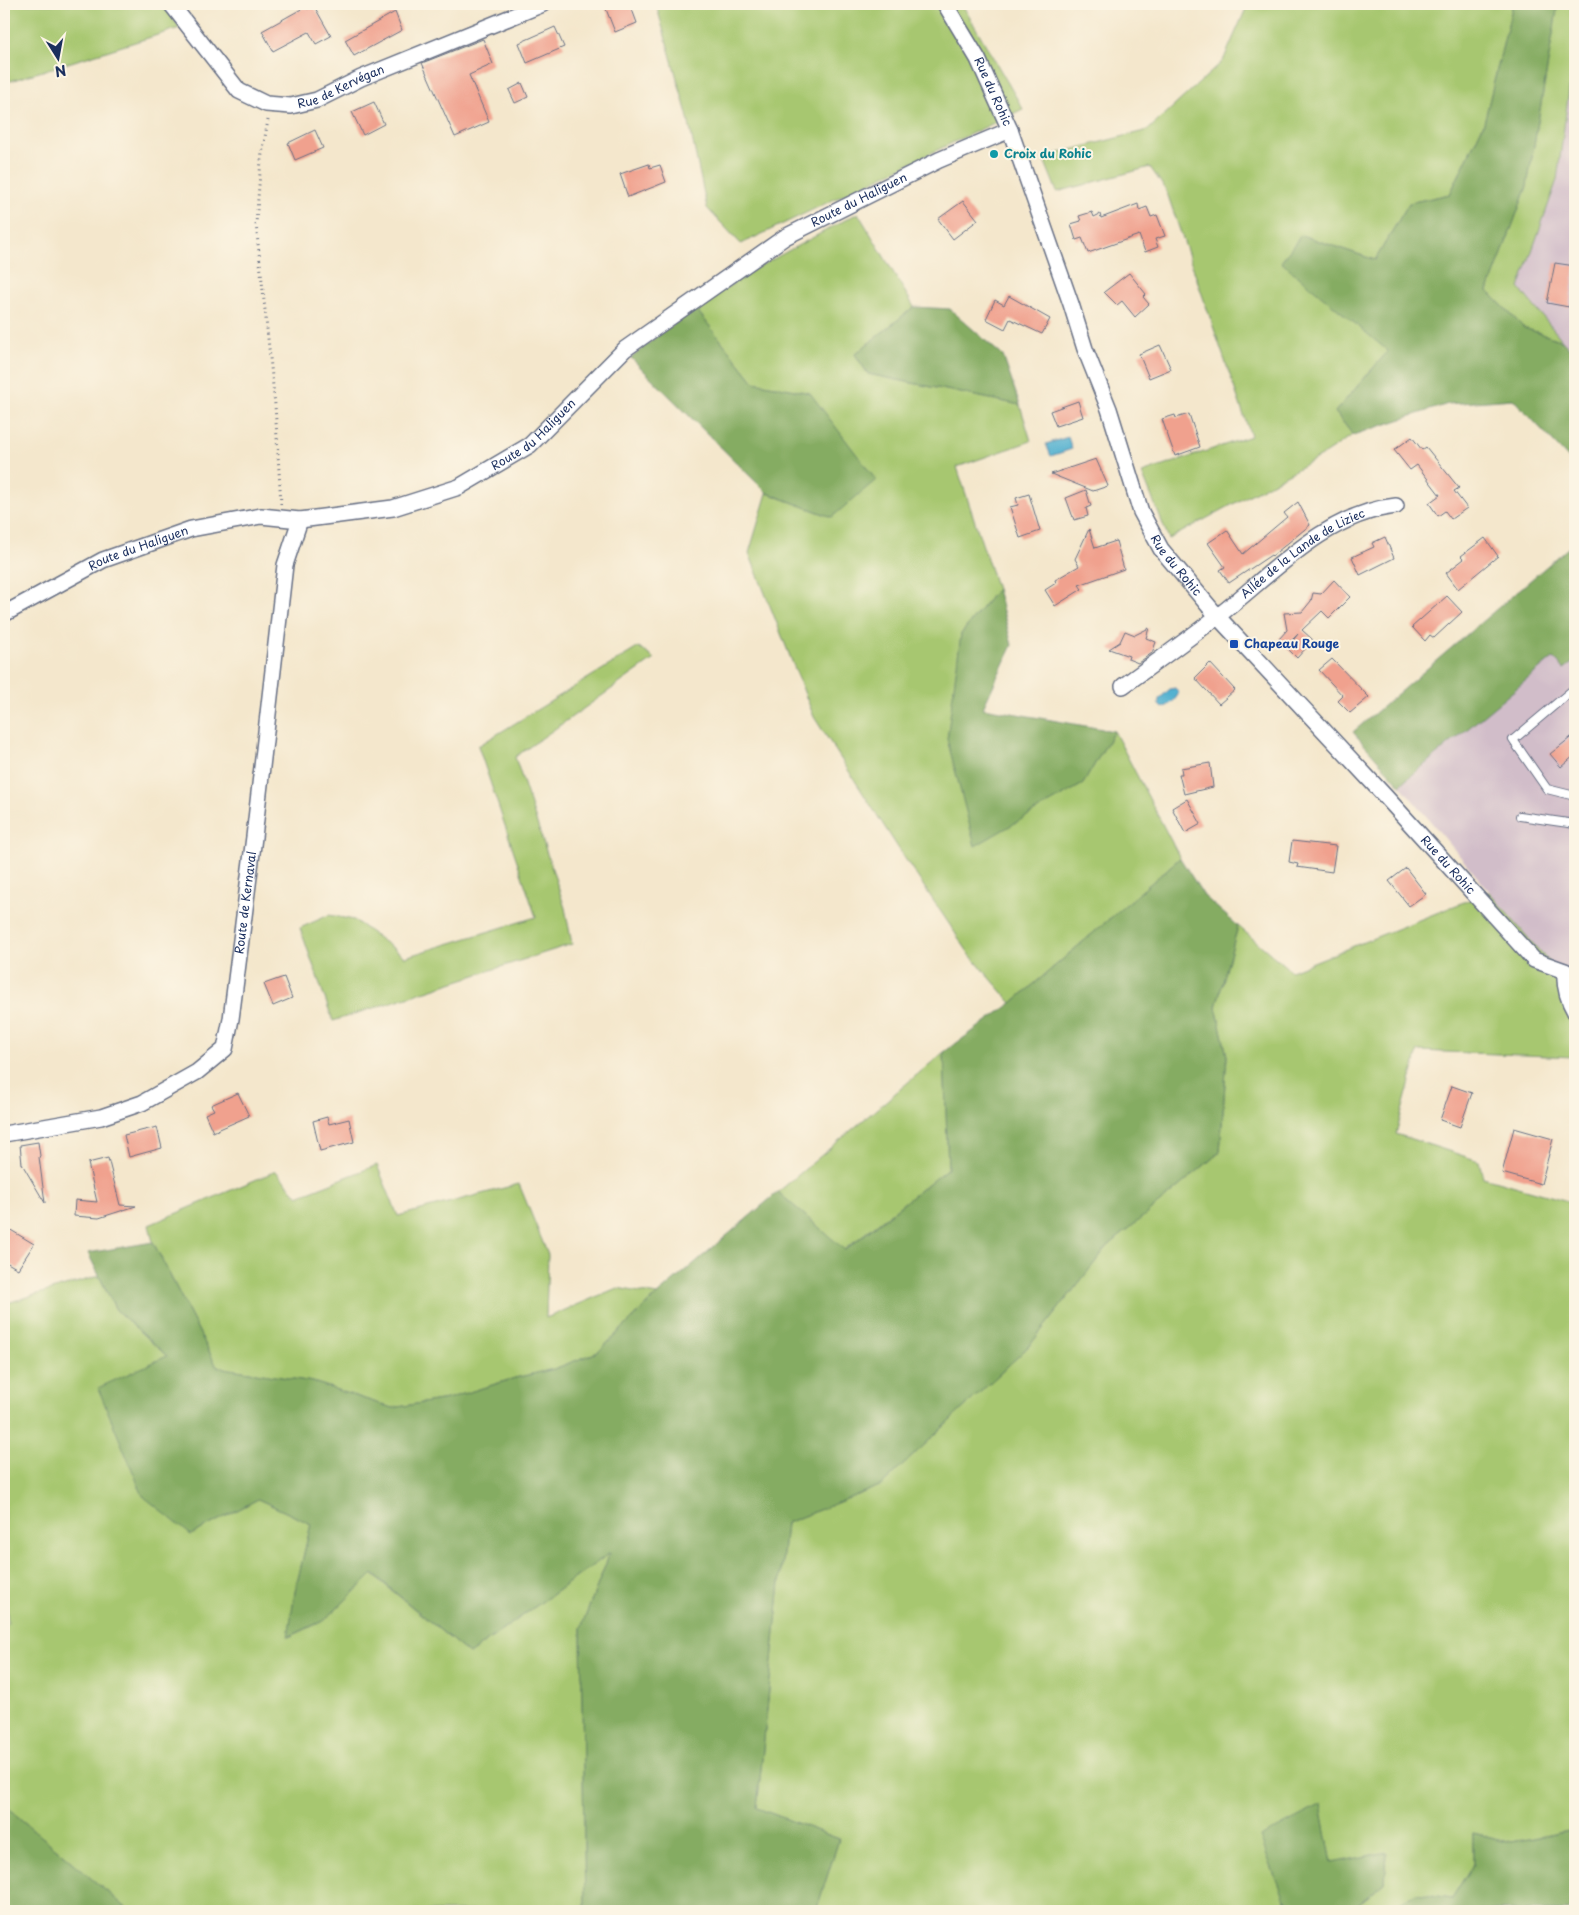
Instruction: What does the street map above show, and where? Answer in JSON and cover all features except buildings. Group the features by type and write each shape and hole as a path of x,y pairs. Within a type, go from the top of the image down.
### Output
{"street":[{"name":"Rue de Kervégan","path":"171,4 239,91 251,98 270,104 291,106 317,100 360,78 543,4"},
{"name":"Rue du Rohic","path":"945,4 978,59 1010,130 1085,349 1109,409 1142,512 1162,549 1218,616 1534,960 1570,970 1564,980 1571,1005 1575,1012"},
{"name":"Route du Haliguen","path":"4,614 103,560 191,528 261,516 300,520 393,508 458,487 530,445 625,349 784,237 940,160 1010,130"},
{"name":"Allée de la Lande de Liziec","path":"1123,686 1218,616 1302,549 1335,527 1366,512 1396,506"},
{"name":"Route de Kernaval","path":"4,1134 101,1117 142,1103 197,1072 225,1049 231,1019 252,856 285,566 300,520"}],"lane":[{"path":"1575,688 1513,740 1546,789 1575,796"},
{"path":"1520,816 1575,824"}],"path":[{"path":"270,104 261,160 256,224 275,405 282,518"}],"shaded area":[{"path":"1575,45 1575,354 1546,323 1519,288 1557,180"},
{"path":"1553,658 1564,669 1575,661 1575,993 1400,785"}],"green space":[{"path":"4,4 163,4 180,28 4,83"},
{"path":"656,4 962,4 1023,109 741,244 707,208 687,114"},
{"path":"1248,4 1513,4 1484,123 1450,194 1409,203 1375,260 1301,235 1388,351 1335,412 1353,435 1321,456 1169,539 1142,473 1251,436 1166,190 1150,167 1057,192 1043,157 1148,130 1223,61"},
{"path":"1513,4 1558,4 1527,186 1488,291 1524,328 1563,341 1575,354 1575,465 1513,399 1448,404 1353,435 1335,412 1388,351 1281,262 1301,235 1375,260 1409,203 1450,194 1484,123"},
{"path":"1558,4 1575,4 1575,45 1557,180 1519,288 1563,341 1524,328 1488,291 1527,186"},
{"path":"858,213 914,307 855,354 868,374 1020,405 1031,441 957,467 997,589 961,634 975,845 1083,784 1114,731 1180,858 1012,1003 970,955 814,717 749,553 767,493 832,517 810,393 754,382 696,309 753,270"},
{"path":"914,307 950,309 1003,356 1020,405 868,374 855,354"},
{"path":"696,309 754,382 810,393 876,480 832,517 767,493 631,358 662,332"},
{"path":"1575,542 1575,661 1564,669 1553,658 1400,785 1353,732"},
{"path":"997,589 1012,645 983,708 1114,731 1083,784 975,846 947,739 961,634"},
{"path":"639,647 654,659 515,757 565,908 572,944 333,1021 300,928 329,915 354,920 405,957 536,917 478,746"},
{"path":"1180,858 1204,896 1238,926 1216,1007 1227,1056 1220,1152 1107,1247 1030,1345 882,1485 786,1523 757,1808 839,1839 816,1911 585,1911 581,1628 610,1553 469,1654 373,1574 325,1620 288,1637 295,1592 311,1524 258,1499 191,1535 143,1496 98,1388 167,1356 116,1310 88,1253 153,1242 217,1367 313,1382 392,1408 447,1399 515,1378 554,1369 598,1352 657,1295 778,1192 845,1250 948,1168 944,1052 1012,1003"},
{"path":"1489,892 1575,993 1575,1057 1418,1051 1396,1134 1479,1161 1483,1177 1575,1203 1575,1830 1512,1842 1473,1833 1473,1864 1452,1898 1416,1893 1386,1911 1349,1911 1385,1883 1387,1853 1332,1864 1321,1806 1284,1900 1309,1911 816,1911 839,1839 757,1808 786,1523 882,1485 1030,1345 1107,1247 1220,1152 1227,1056 1216,1007 1238,926 1291,971"},
{"path":"944,1052 948,1168 844,1250 778,1192"},
{"path":"377,1165 398,1216 519,1184 548,1255 546,1318 617,1288 657,1295 598,1352 554,1369 515,1378 447,1399 392,1408 313,1382 217,1367 153,1242 149,1225 276,1171 298,1196"},
{"path":"99,1276 116,1310 167,1356 191,1535 258,1499 311,1524 295,1592 289,1637 325,1620 372,1574 469,1654 610,1553 581,1628 585,1911 130,1911 4,1805 4,1630 8,1623 4,1573 4,1304"},
{"path":"4,1805 130,1911 4,1911"},
{"path":"1321,1805 1332,1863 1387,1852 1385,1883 1349,1911 1309,1911 1284,1900 1260,1837"},
{"path":"1575,1830 1575,1911 1386,1911 1416,1893 1452,1898 1473,1864 1473,1833 1512,1842"}],"water":[{"path":"1068,437 1072,449 1051,456 1046,444"},
{"path":"1175,688 1179,692 1176,697 1162,708 1159,705 1159,699 1170,689"}],"place":[{"name":"Croix du Rohic","path":"994,154"},
{"name":"Chapeau Rouge","path":"1234,644"}]}
